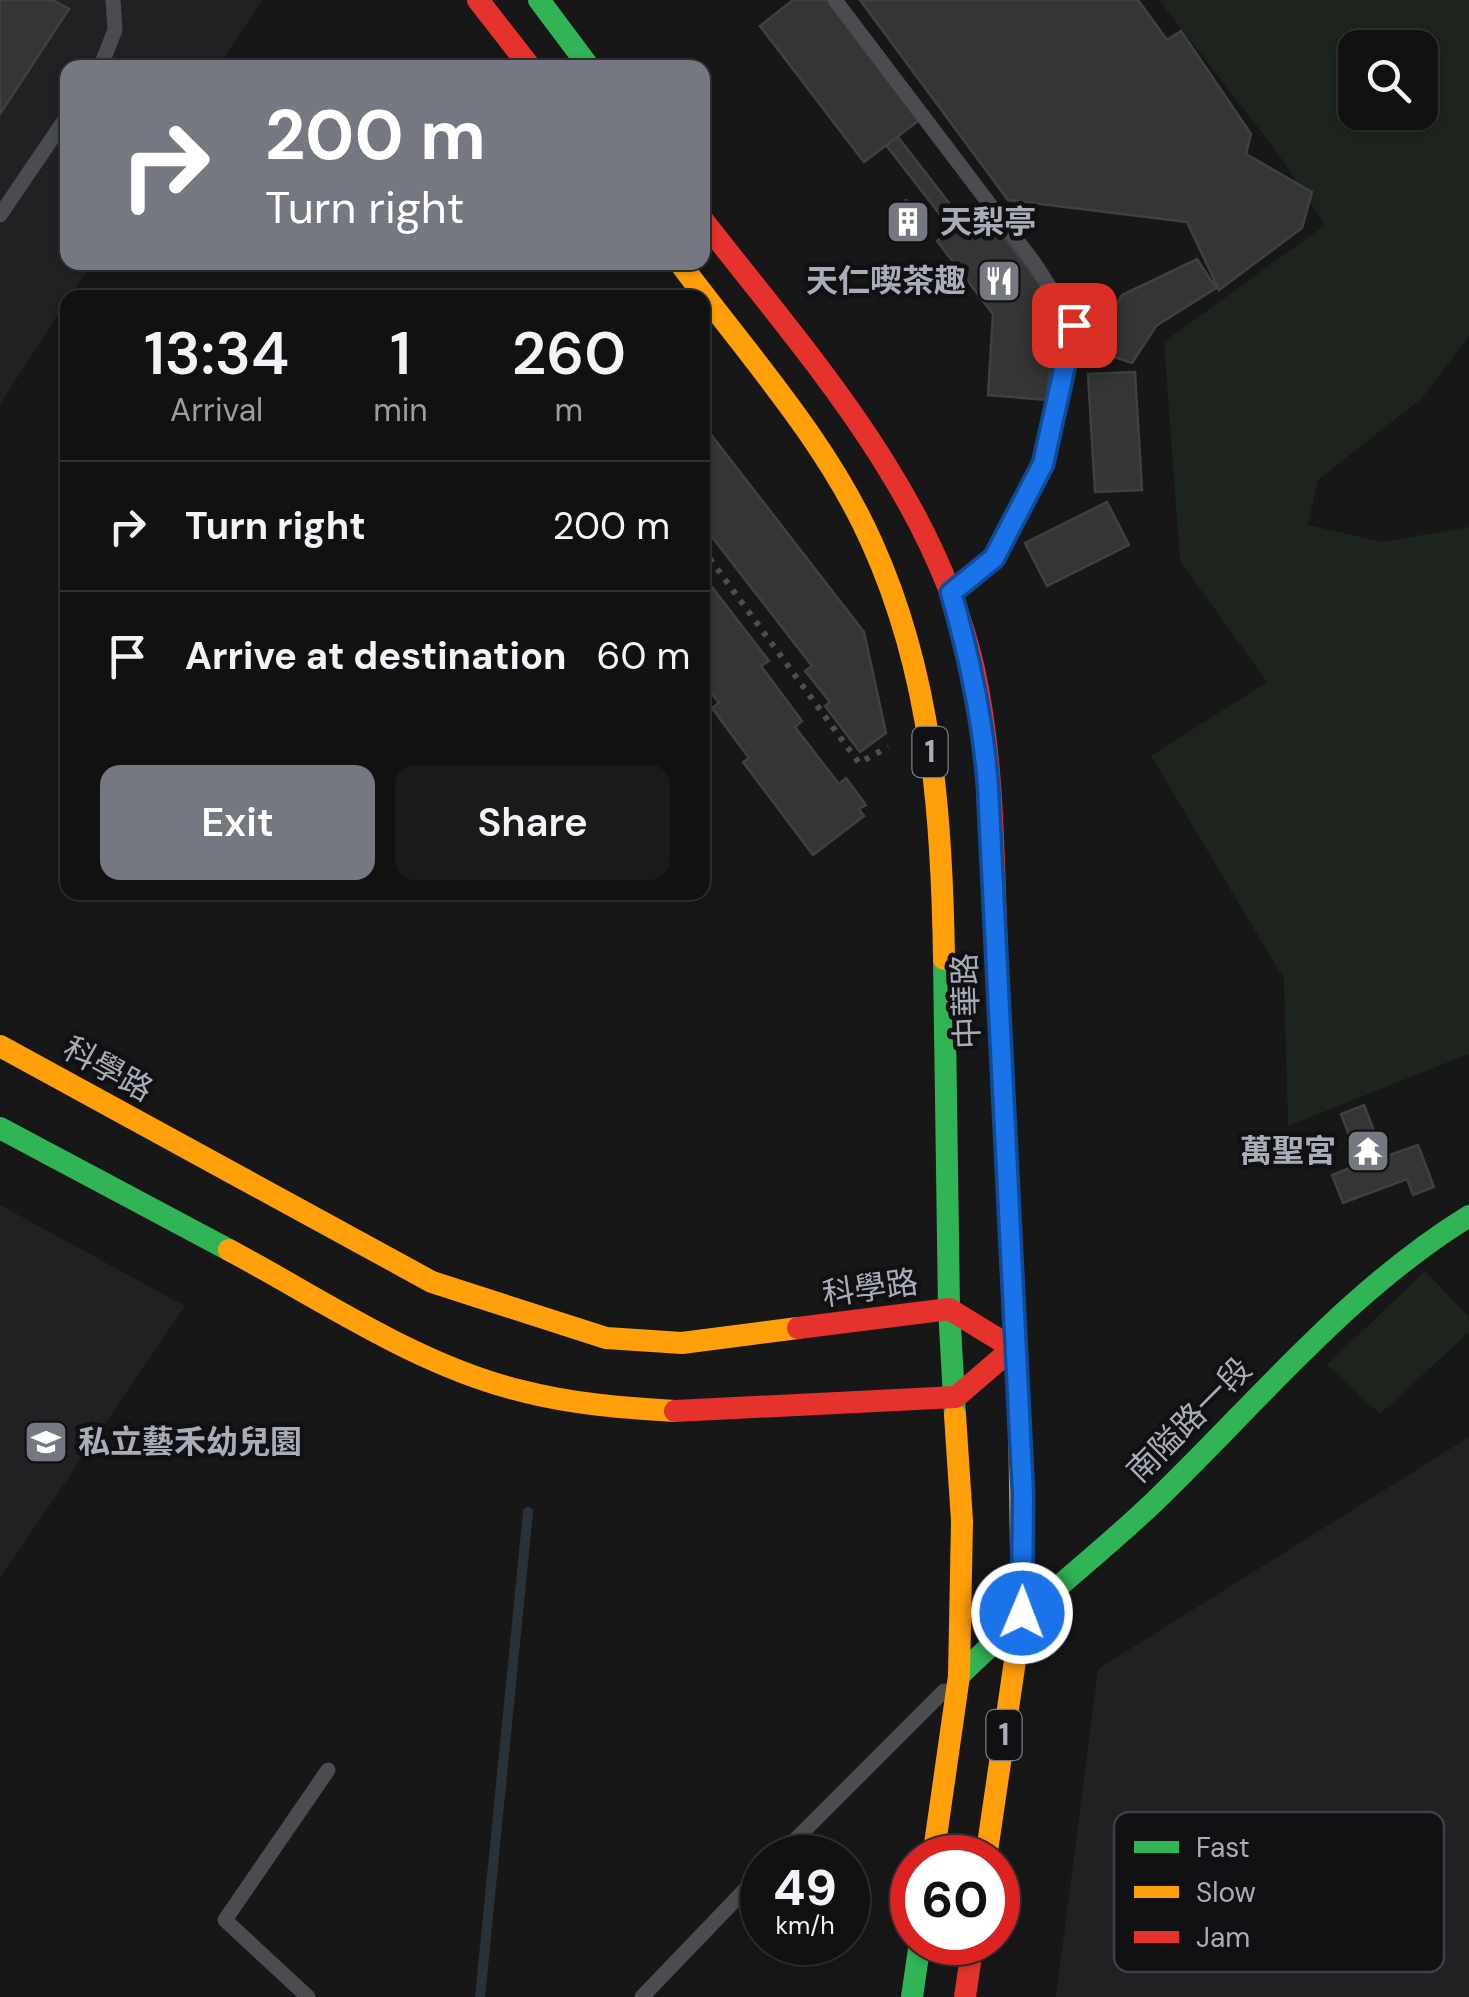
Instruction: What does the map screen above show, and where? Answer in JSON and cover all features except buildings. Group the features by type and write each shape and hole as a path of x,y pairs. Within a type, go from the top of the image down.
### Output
{"main road":[{"path":"478,0 525,60"},
{"path":"539,0 584,60"},
{"name":"中華路","path":"710,230 848,407 909,504 951,593 984,724 1012,1348 1023,1494 1022,1613 989,1835"},
{"name":"中華路","path":"710,304 812,441 870,540 905,625 942,827 950,1309 962,1521 959,1676 936,1835"},
{"name":"科學路","path":"0,1046 432,1282 606,1338 682,1343 950,1309 1012,1348"},
{"path":"0,1128 435,1360 520,1390 609,1407 690,1412 956,1396 1012,1348"},
{"name":"南隘路一段","path":"959,1676 1022,1613 1151,1505 1340,1313 1425,1243 1469,1216"},
{"path":"912,1997 917,1965"},
{"path":"965,1997 970,1965"}],"lane":[{"path":"103,60 115,30 113,0"},
{"path":"835,0 1035,264 1074,325 1043,464 994,558 951,593"},
{"path":"0,215 60,127"},
{"path":"800,1835 959,1676"},
{"path":"308,1997 226,1920 328,1770"},
{"path":"642,1997 740,1895"}],"path":[{"path":"710,559 859,763 926,727"}],"shaded area":[{"path":"0,0 262,0 223,60 60,60 60,270 87,270 74,290 60,290 60,312 0,404"},
{"path":"1159,0 1469,0 1469,336 1422,398 1318,480 1308,525 1382,542 1469,527 1469,1054 1288,1126 1284,979 1151,756 1267,682 1180,561 1164,342 1325,225 1277,152"},
{"name":"私立藝禾幼兒園","path":"0,1205 185,1306 0,1578"},
{"path":"1425,1271 1469,1317 1469,1332 1380,1414 1327,1365"},
{"path":"1469,1437 1469,1997 1056,1997 1098,1669"}],"waterway":[{"path":"480,1997 528,1512"}],"traffic: fast":[{"path":"539,0 584,60"},
{"path":"944,959 949,1309 955,1415"},
{"path":"998,978 1019,1419"},
{"path":"0,1128 229,1250"},
{"path":"959,1676 1153,1503 1342,1314 1424,1246 1469,1216"},
{"path":"912,1997 917,1965"}],"traffic: slow":[{"path":"685,270 700,290"},
{"path":"710,303 832,469 872,543 892,593 921,695 930,747 940,852 944,959"},
{"path":"0,1046 432,1282 606,1338 682,1343 798,1328"},
{"path":"229,1250 408,1349 483,1380 560,1399 675,1411"},
{"path":"936,1835 959,1676 962,1521 955,1415"},
{"path":"989,1835 1022,1613 1019,1419"}],"traffic: jam":[{"path":"478,0 525,60"},
{"path":"710,229 825,375 863,430 930,544 955,605 974,669 986,745 998,978"},
{"path":"675,1411 956,1397 1013,1348 949,1309 798,1328"},
{"path":"965,1997 970,1965"}],"place":[{"name":"天梨亭","path":"908,222"},
{"name":"天仁喫茶趣","path":"999,281"},
{"name":"萬聖宮","path":"1368,1151"},
{"name":"私立藝禾幼兒園","path":"46,1442"}],"route":[{"path":"1022,1613 1023,1494 1012,1348 984,724 973,666 951,593 994,558 1043,464 1074,325"}]}
